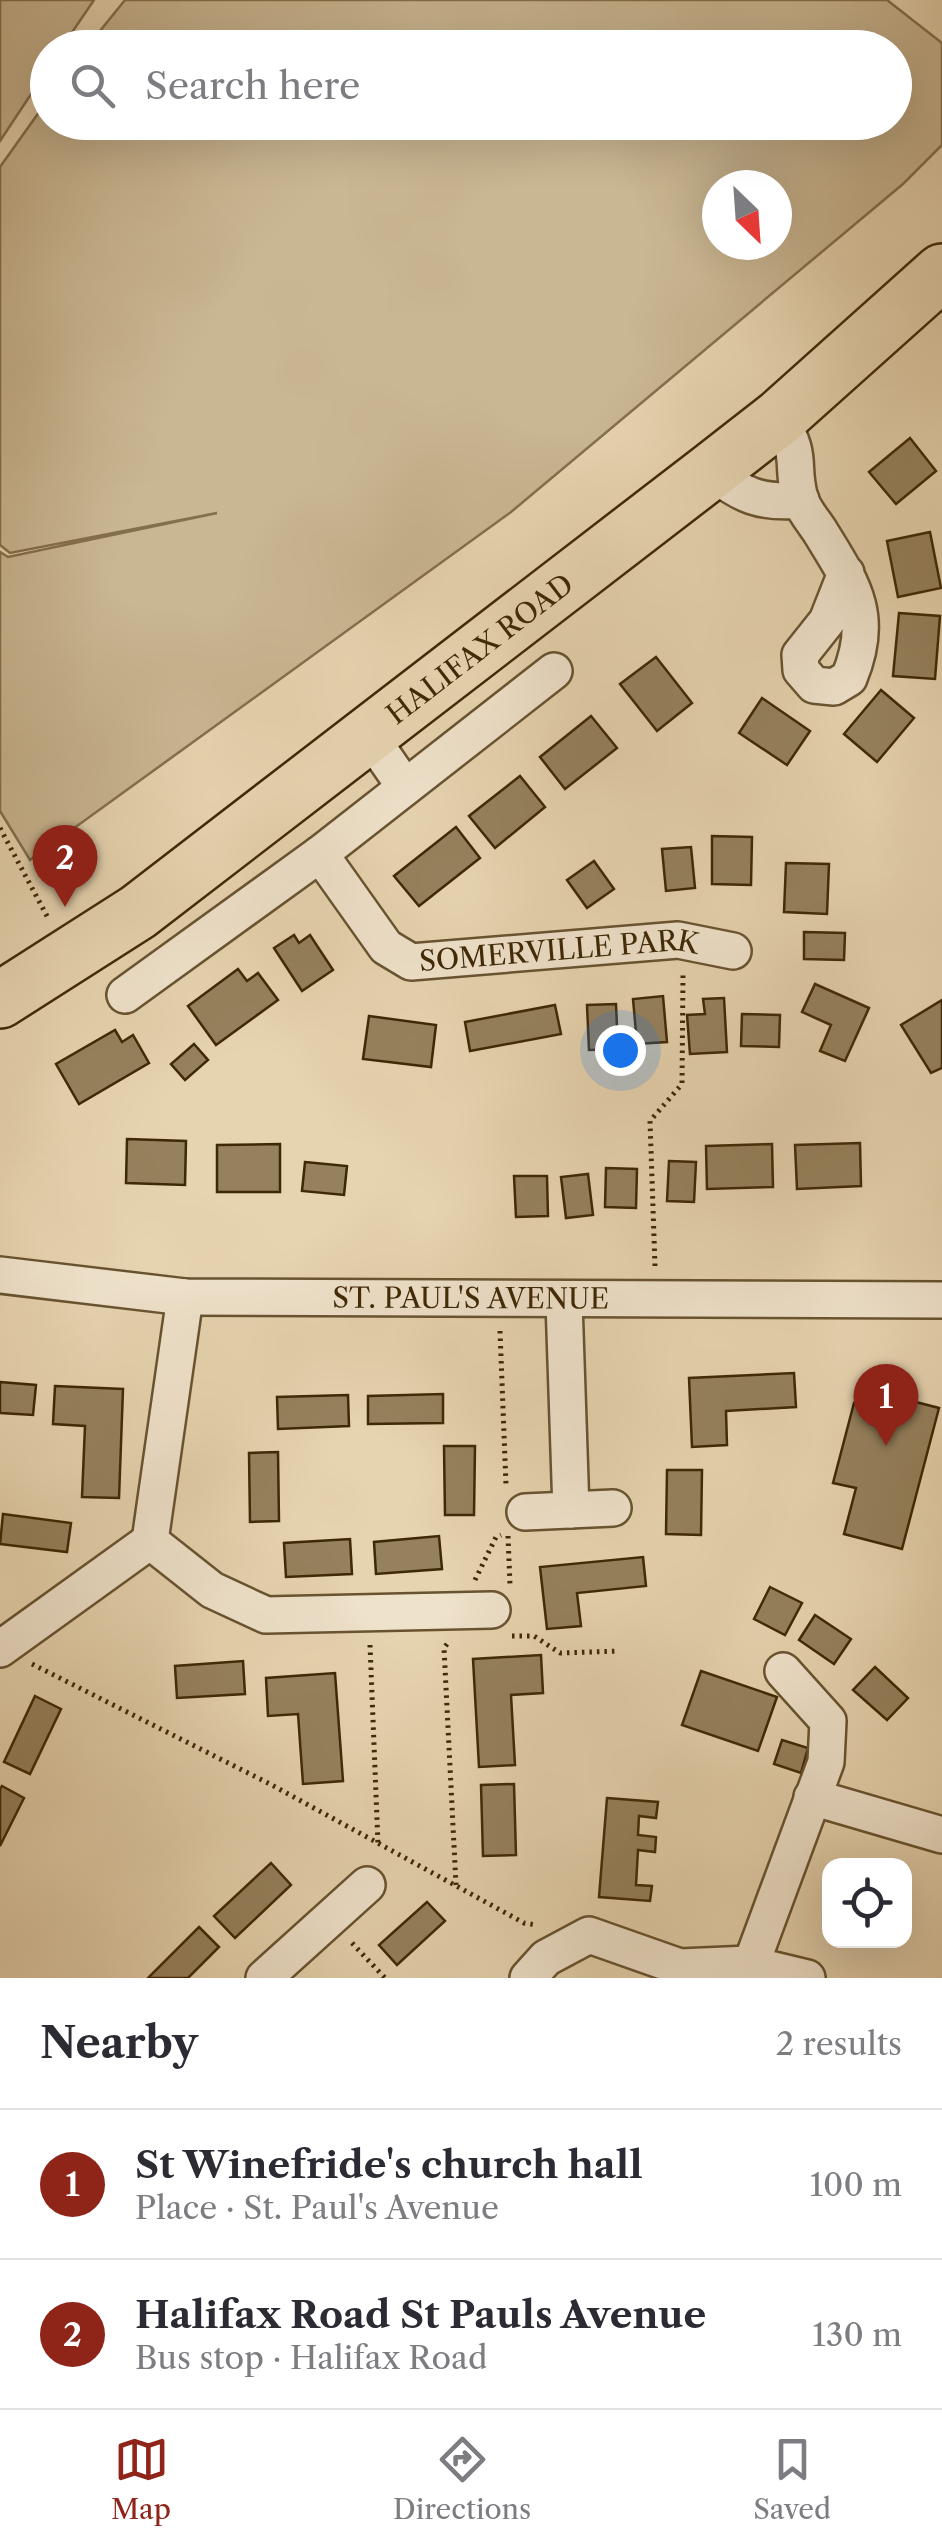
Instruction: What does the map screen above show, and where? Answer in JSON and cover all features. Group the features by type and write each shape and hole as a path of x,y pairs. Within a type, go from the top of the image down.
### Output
{"highway":[{"name":"HALIFAX ROAD","path":"0,1000 138,912 369,735 779,418 942,272"}],"street":[{"path":"779,418 798,457 800,500 846,573"},
{"path":"710,471 748,497 771,504 800,500"},
{"path":"125,995 320,854 554,670"},
{"path":"369,735 405,787"},
{"name":"SOMERVILLE PARK","path":"320,854 386,947 410,962 683,941 733,951"},
{"name":"ST. PAUL'S AVENUE","path":"0,1274 185,1297 564,1302 942,1300"},
{"path":"8,1654 150,1541 185,1297"},
{"path":"564,1302 571,1510"},
{"path":"515,1503 571,1510 613,1508"},
{"path":"150,1541 212,1590 266,1615 488,1610"},
{"path":"748,1971 826,1762 828,1721 783,1671"},
{"path":"812,1797 942,1835"},
{"path":"264,1978 367,1885"},
{"path":"528,1978 546,1958 588,1935 680,1967 807,1978"}],"path":[{"path":"0,828 52,924"},
{"path":"656,1302 650,1121 682,1084 683,941"},
{"path":"498,1301 515,1503"},
{"path":"456,1886 444,1648 488,1610 508,1532 496,1537 488,1610 511,1636 534,1636 560,1653 619,1652"},
{"path":"368,1612 378,1843"},
{"path":"8,1654 64,1677 524,1922 588,1935"},
{"path":"330,1919 385,1978"}],"shaded area":[{"path":"0,0 94,0 74,30 30,30 30,96 0,141"},
{"path":"125,0 887,0 942,43 942,145 903,184 511,512 30,860 0,811 0,552 8,557 217,513 10,553 0,545 0,167 30,125 30,140 912,140 912,30 101,30"}],"building":[{"path":"910,438 936,471 896,504 869,472"},
{"path":"930,532 941,588 898,597 887,541"},
{"path":"899,613 940,616 935,679 893,676"},
{"path":"656,657 692,703 657,731 620,684"},
{"path":"881,690 914,718 877,762 844,734"},
{"path":"762,698 810,731 787,765 739,733"},
{"path":"591,716 617,748 565,789 540,757"},
{"path":"520,776 545,807 495,848 469,816"},
{"path":"456,827 480,858 419,906 394,876"},
{"path":"712,836 752,837 751,885 712,884"},
{"path":"691,847 695,888 666,891 662,849"},
{"path":"594,861 614,889 587,908 567,880"},
{"path":"786,863 829,864 827,914 784,912"},
{"path":"804,932 845,933 844,960 804,959"},
{"path":"294,935 299,943 310,935 333,970 302,991 274,948"},
{"path":"238,969 247,981 258,973 278,1000 216,1045 188,1006"},
{"path":"815,984 869,1008 845,1061 820,1051 831,1025 802,1012"},
{"path":"663,996 667,1042 637,1044 633,999"},
{"path":"724,998 727,1052 690,1054 687,1015 705,1014 703,999"},
{"path":"942,1000 942,1068 931,1073 901,1025"},
{"path":"616,1004 618,1049 589,1050 587,1005"},
{"path":"555,1005 561,1034 470,1051 465,1022"},
{"path":"742,1014 780,1015 779,1047 741,1046"},
{"path":"369,1016 436,1025 431,1067 363,1059"},
{"path":"115,1030 122,1042 133,1035 149,1063 79,1104 56,1064"},
{"path":"194,1044 208,1060 185,1080 171,1064"},
{"path":"127,1139 186,1141 185,1185 126,1183"},
{"path":"860,1143 861,1186 797,1189 795,1145"},
{"path":"280,1144 280,1192 217,1192 217,1145"},
{"path":"772,1144 773,1187 707,1189 706,1146"},
{"path":"669,1161 696,1162 694,1202 667,1201"},
{"path":"305,1162 347,1166 344,1195 302,1191"},
{"path":"606,1168 637,1169 636,1208 605,1207"},
{"path":"588,1174 593,1215 566,1218 561,1177"},
{"path":"514,1176 547,1176 548,1216 516,1217"},
{"path":"794,1373 796,1407 726,1411 727,1445 692,1447 689,1378"},
{"path":"0,1382 36,1385 33,1415 0,1413"},
{"path":"55,1386 123,1389 119,1498 82,1497 85,1426 53,1424"},
{"path":"443,1394 443,1423 368,1424 368,1396"},
{"path":"885,1394 939,1408 902,1549 844,1534 856,1488 833,1483 854,1403 881,1410"},
{"path":"348,1395 349,1426 278,1429 277,1397"},
{"path":"444,1446 475,1446 474,1515 445,1515"},
{"path":"278,1452 279,1521 250,1522 249,1453"},
{"path":"667,1470 702,1470 701,1535 666,1534"},
{"path":"3,1514 71,1523 67,1552 0,1544"},
{"path":"439,1536 442,1569 376,1574 374,1542"},
{"path":"350,1539 352,1574 286,1577 284,1543"},
{"path":"643,1557 646,1586 577,1593 581,1626 547,1629 540,1567"},
{"path":"770,1587 802,1603 785,1635 754,1619"},
{"path":"815,1615 851,1639 834,1664 799,1640"},
{"path":"541,1655 543,1693 511,1695 515,1765 479,1767 473,1659"},
{"path":"243,1661 245,1694 177,1698 175,1666"},
{"path":"875,1667 908,1698 887,1720 853,1690"},
{"path":"701,1671 777,1697 758,1751 682,1725"},
{"path":"335,1673 343,1781 303,1784 298,1714 268,1716 266,1678"},
{"path":"35,1696 61,1709 30,1774 4,1762"},
{"path":"782,1740 808,1748 801,1773 774,1764"},
{"path":"514,1784 516,1855 483,1856 481,1785"},
{"path":"2,1786 24,1798 0,1846 0,1789"},
{"path":"607,1798 658,1802 656,1818 639,1816 638,1835 656,1837 655,1852 638,1850 636,1885 652,1886 650,1901 599,1897"},
{"path":"271,1863 291,1885 235,1938 214,1916"},
{"path":"427,1902 445,1921 397,1965 379,1945"},
{"path":"199,1927 219,1947 188,1978 148,1978"}],"place":[{"name":"Halifax Road St Pauls Avenue","path":"65,907"},
{"name":"St Winefride's church hall","path":"886,1446"}]}
